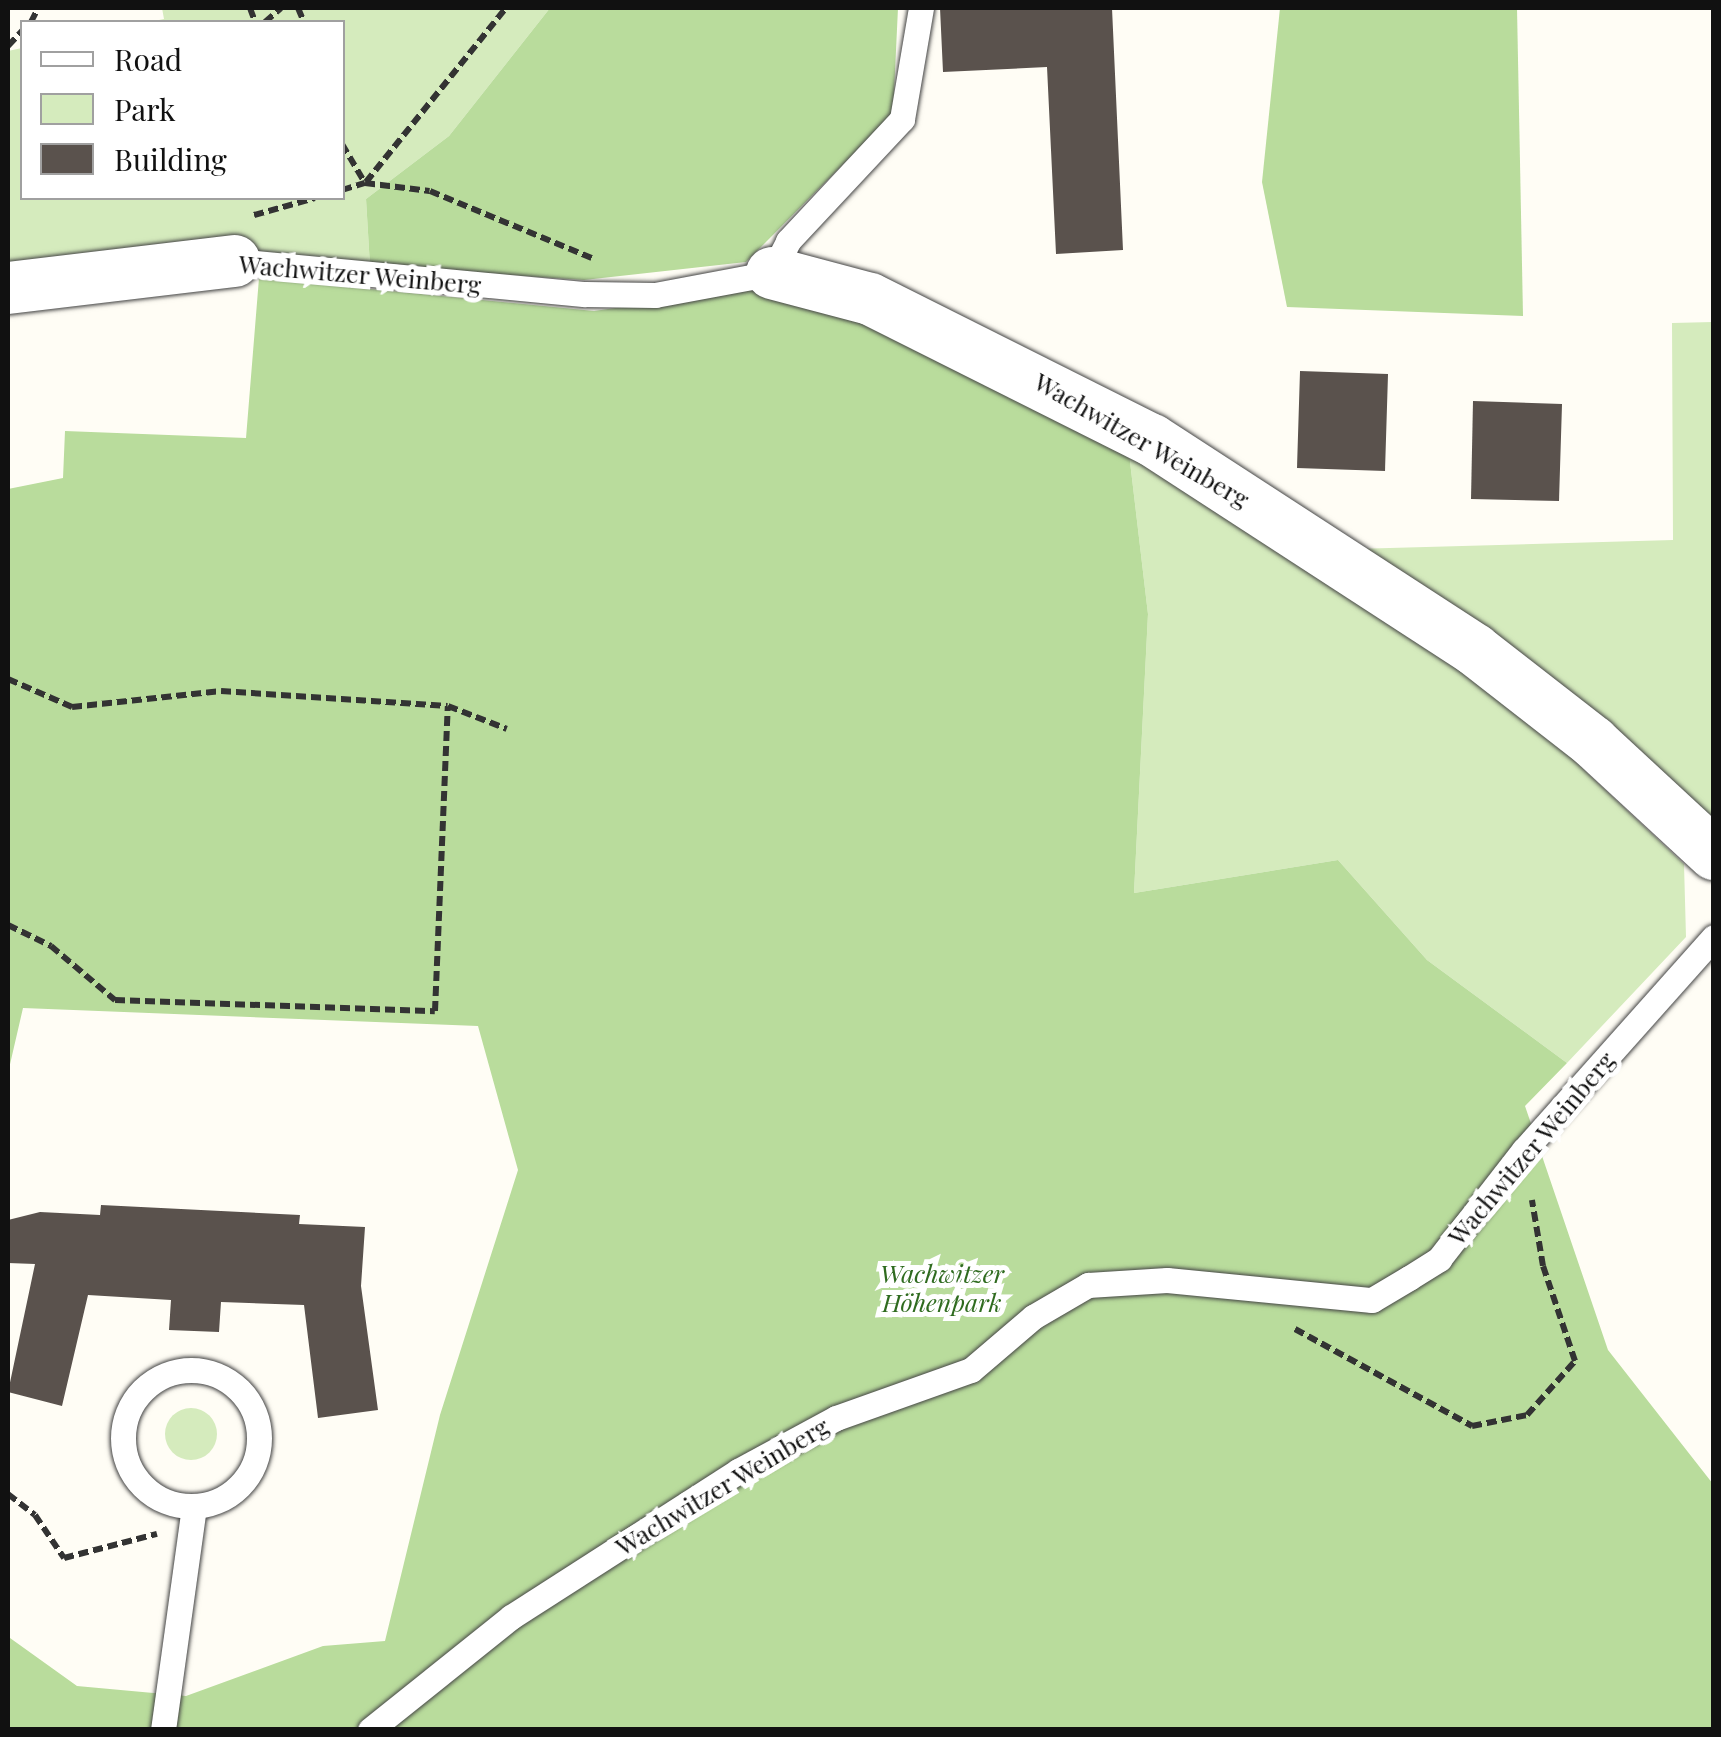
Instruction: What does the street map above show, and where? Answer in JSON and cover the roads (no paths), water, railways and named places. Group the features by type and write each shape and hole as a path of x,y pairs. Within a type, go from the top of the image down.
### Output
{"street":[{"name":"Wachwitzer Weinberg","path":"8,288 234,261"},
{"name":"Wachwitzer Weinberg","path":"772,273 870,298 1152,440 1475,650 1593,742 1714,854"}],"lane":[{"path":"772,273 788,241 902,119 921,8"},
{"name":"Wachwitzer Weinberg","path":"234,261 655,294 772,273"},
{"name":"Wachwitzer Weinberg","path":"370,1730 510,1617 738,1471 836,1418 971,1370 1088,1285 1166,1280 1229,1291 1372,1300 1440,1259 1524,1150 1714,937"},
{"path":"198,1370 234,1385 250,1403 258,1449 238,1488 193,1515 140,1485 122,1442 126,1418 144,1390 174,1372 198,1370"},
{"path":"163,1730 193,1515"}],"park label":[{"name":"Wachwitzer Höhenpark","path":"942,1288"}]}
